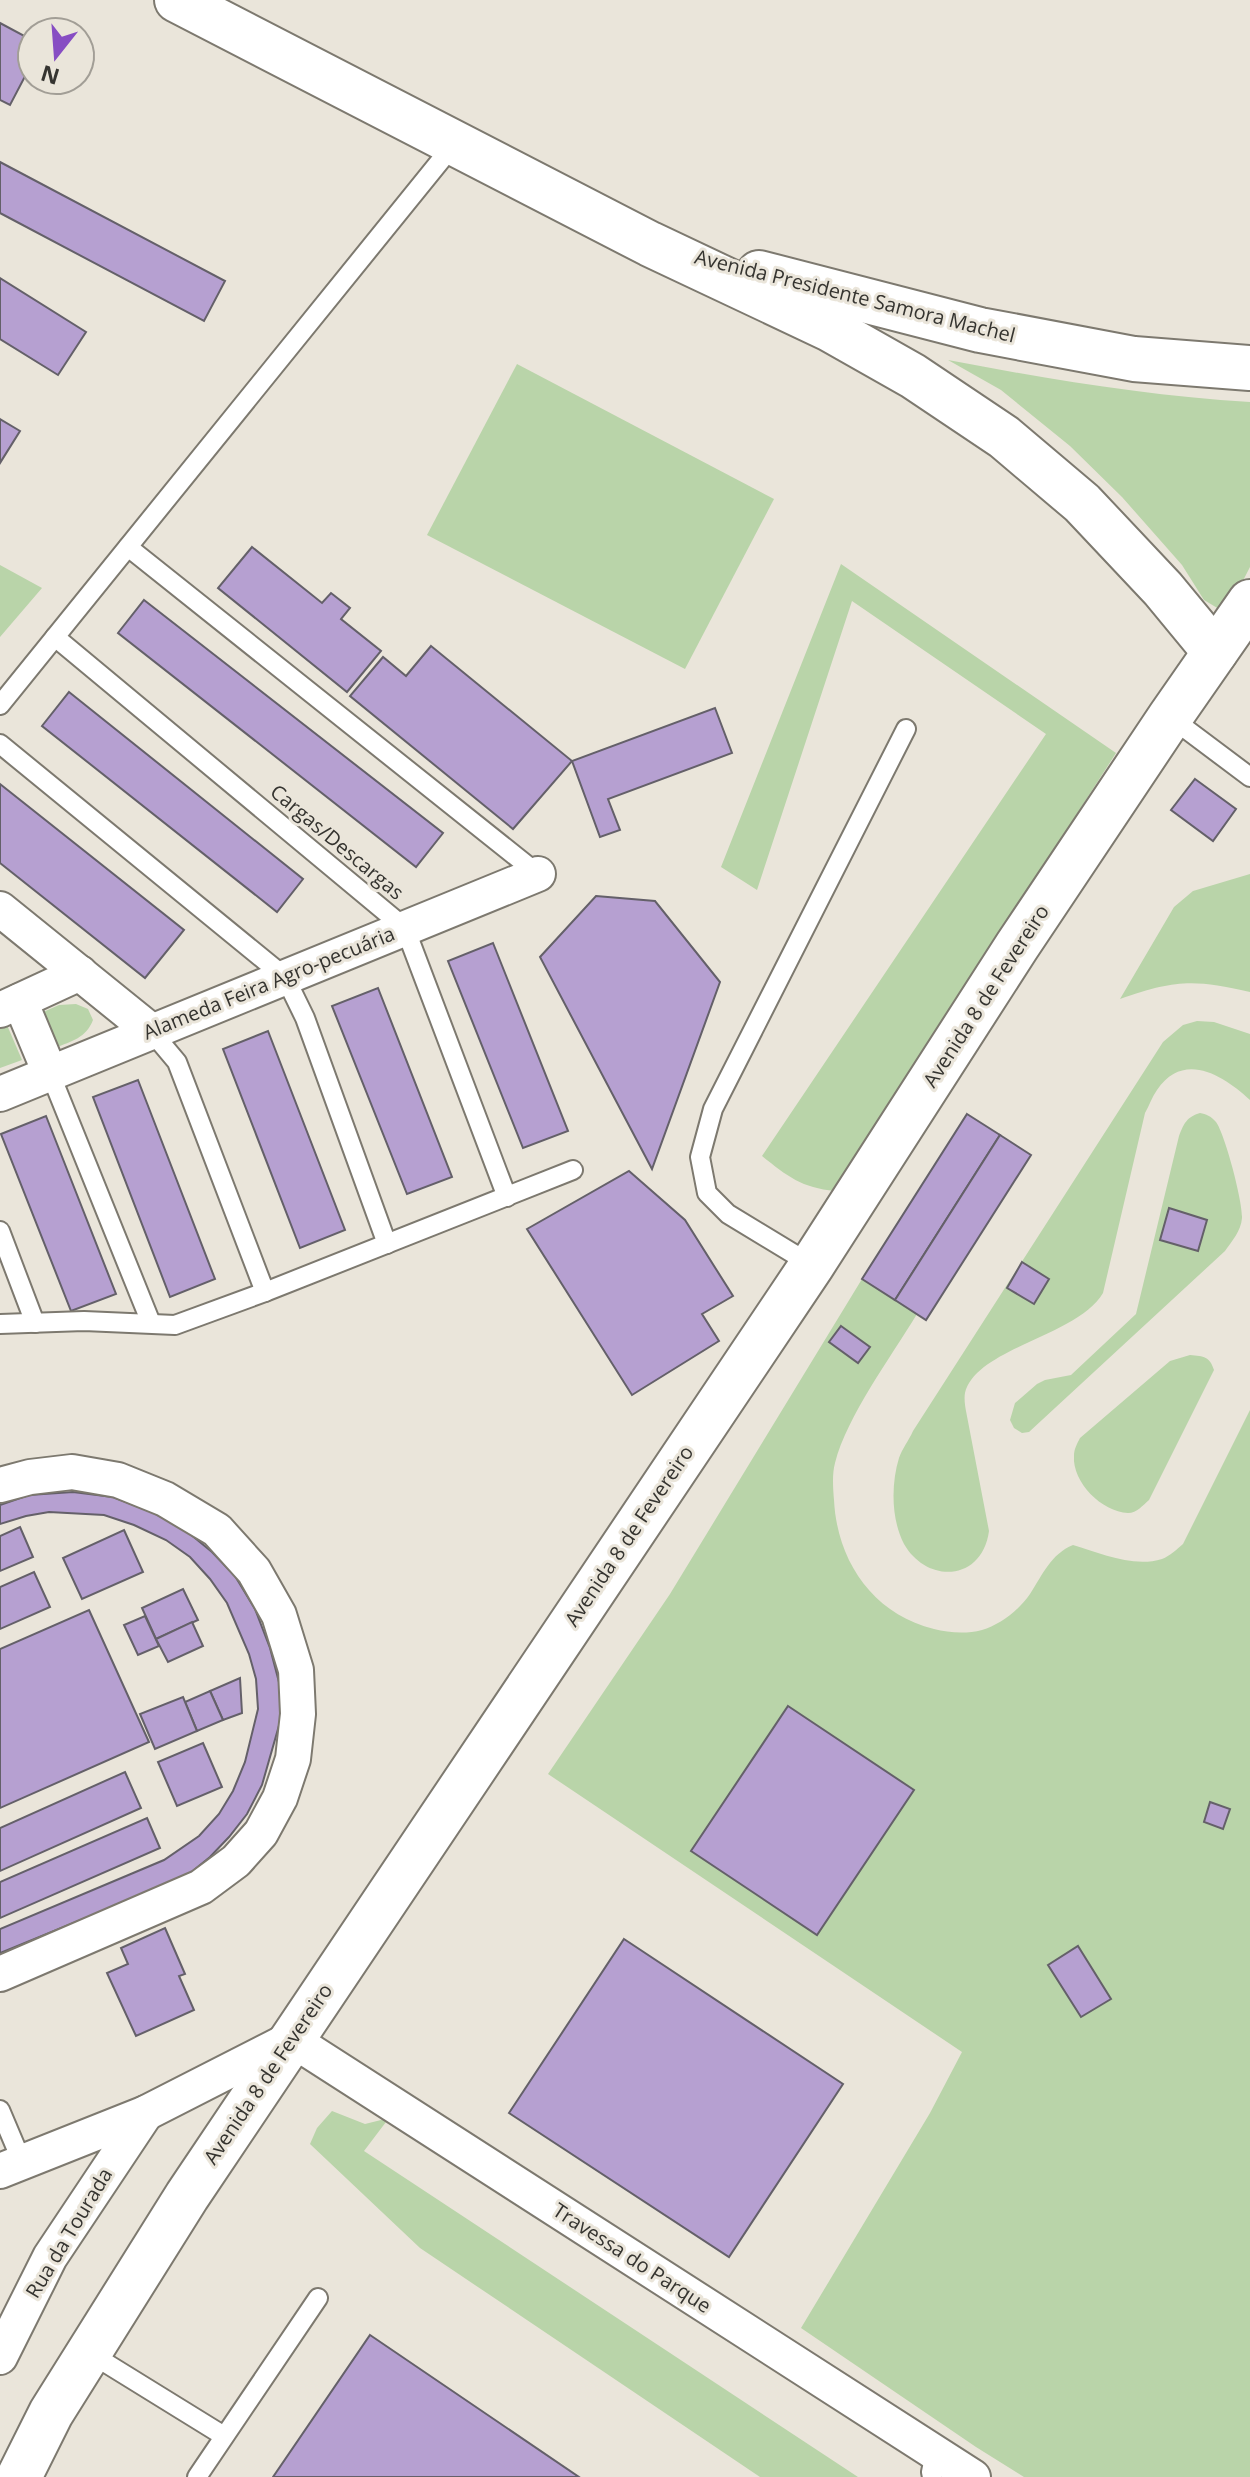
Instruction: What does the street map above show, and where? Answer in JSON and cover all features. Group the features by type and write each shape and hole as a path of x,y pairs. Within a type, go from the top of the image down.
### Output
{"main road":[{"name":"Avenida Presidente Samora Machel","path":"177,0 650,244 830,329 913,376 1004,437 1082,503 1163,589 1215,652"},
{"name":"Avenida Presidente Samora Machel","path":"650,244 980,330 1134,359 1250,368"},
{"name":"Avenida 8 de Fevereiro","path":"19,2477 51,2413 88,2352 291,2039 812,1265 1017,946 1250,602"}],"street":[{"name":"Alameda Feira Agro-pecuária","path":"0,1094 538,874"},
{"path":"5,922 80,973 151,1031"},
{"path":"50,1073 10,1005 80,973"},
{"path":"0,1485 30,1477 72,1472 118,1480 165,1499 217,1530 254,1571 279,1615 296,1670 298,1714 293,1759 280,1798 261,1833 236,1861 201,1887 0,1974"},
{"path":"11,2167 146,2113 291,2039"},
{"name":"Travessa do Parque","path":"291,2039 934,2464 973,2477"},
{"name":"Rua da Tourada","path":"0,2357 50,2257 146,2113"}],"lane":[{"path":"0,705 454,144"},
{"path":"128,547 538,874"},
{"name":"Cargas/Descargas","path":"55,637 405,928 507,1197"},
{"path":"1170,717 1250,777"},
{"path":"812,1265 728,1214 707,1193 700,1157 713,1109 906,729"},
{"path":"0,744 285,977 305,1018 387,1244"},
{"path":"151,1031 177,1062 265,1292"},
{"path":"50,1073 151,1323"},
{"path":"0,1324 84,1321 175,1325 573,1170"},
{"path":"0,1231 35,1323"},
{"path":"0,2110 11,2167"},
{"path":"197,2477 318,2298"},
{"path":"88,2352 224,2436"}],"green space":[{"path":"948,360 1098,386 1250,402 1250,567 1232,602 1219,609 1204,600 1182,565 1122,497 1070,446 1001,390"},
{"path":"517,364 774,499 685,669 427,535"},
{"path":"841,564 1116,753 835,1191 796,1180 762,1156 1046,734 852,601 757,890 721,867"},
{"path":"0,565 42,588 0,637"},
{"path":"1250,874 1250,992 1198,983 1170,985 1120,999 1174,907 1193,891"},
{"path":"76,1004 88,1009 93,1020 82,1035 55,1048 41,1013 59,1005"},
{"path":"1197,1021 1214,1022 1250,1034 1250,1100 1216,1076 1191,1069 1179,1071 1157,1090 1145,1113 1103,1293 1090,1308 1072,1320 988,1364 973,1378 965,1393 989,1531 984,1548 976,1560 965,1568 952,1572 926,1566 904,1544 897,1524 894,1490 896,1468 902,1451 1163,1042 1183,1025"},
{"path":"7,1025 22,1060 0,1068 0,1028"},
{"path":"1200,1113 1216,1122 1228,1153 1242,1210 1236,1236 1225,1251 1029,1432 1022,1433 1014,1428 1010,1420 1015,1403 1045,1380 1071,1375 1136,1314 1179,1136 1186,1121"},
{"path":"862,1279 917,1314 859,1407 841,1445 833,1476 837,1522 842,1544 862,1582 876,1598 912,1622 952,1632 989,1628 1015,1611 1053,1559 1073,1545 1140,1562 1162,1559 1171,1554 1183,1544 1250,1410 1250,2477 1024,2477 801,2328 930,2113 962,2052 548,1774 670,1594"},
{"path":"1190,1355 1206,1358 1214,1370 1149,1500 1131,1513 1108,1507 1090,1494 1078,1476 1074,1453 1080,1438 1170,1361"},
{"path":"332,2111 365,2124 389,2118 364,2151 858,2477 760,2477 420,2248 310,2144 317,2128"}],"building":[{"path":"0,23 16,32 16,94 10,105 0,100"},
{"path":"0,162 225,281 204,321 0,213"},
{"path":"0,278 86,332 58,375 0,339"},
{"path":"0,419 20,431 0,463"},
{"path":"252,547 322,603 331,593 350,608 341,619 381,651 347,692 218,588"},
{"path":"144,600 443,833 416,867 118,633"},
{"path":"431,646 572,761 513,829 350,696 383,657 406,676"},
{"path":"69,692 303,879 277,912 42,726"},
{"path":"715,708 732,753 608,799 620,830 600,837 572,761"},
{"path":"1195,779 1236,809 1213,841 1171,810"},
{"path":"0,784 184,930 145,978 0,863"},
{"path":"596,896 655,901 720,982 652,1169 540,957"},
{"path":"493,943 568,1131 523,1148 448,961"},
{"path":"378,988 452,1177 407,1194 332,1006"},
{"path":"268,1031 345,1230 300,1248 223,1049"},
{"path":"138,1080 215,1279 170,1297 93,1097"},
{"path":"967,1114 1000,1135 895,1300 862,1279"},
{"path":"46,1116 116,1294 71,1311 1,1134"},
{"path":"1000,1135 1031,1155 926,1320 895,1300"},
{"path":"629,1171 685,1220 733,1296 702,1314 719,1341 632,1395 527,1229"},
{"path":"1169,1208 1207,1220 1198,1251 1160,1240"},
{"path":"1022,1262 1049,1279 1034,1304 1007,1288"},
{"path":"841,1326 870,1347 858,1363 829,1342"},
{"path":"73,1492 113,1497 152,1512 184,1529 235,1576 255,1609 270,1648 280,1686 280,1722 262,1785 247,1814 210,1857 189,1874 159,1888 0,1953 0,1929 164,1860 199,1836 219,1814 233,1791 245,1762 258,1709 256,1679 249,1654 227,1603 190,1557 166,1540 104,1515 49,1512 0,1524 0,1505 29,1495"},
{"path":"20,1527 33,1557 0,1571 0,1536"},
{"path":"124,1530 143,1572 82,1599 63,1558"},
{"path":"34,1572 50,1607 0,1629 0,1587"},
{"path":"183,1589 198,1620 156,1639 142,1608"},
{"path":"89,1610 149,1742 0,1808 0,1649"},
{"path":"145,1616 159,1646 138,1655 124,1625"},
{"path":"192,1622 203,1646 168,1662 156,1639"},
{"path":"240,1678 242,1713 223,1720 210,1691"},
{"path":"210,1691 223,1720 197,1731 185,1702"},
{"path":"183,1697 197,1731 155,1749 140,1714"},
{"path":"788,1706 914,1790 817,1935 691,1851"},
{"path":"203,1743 222,1787 177,1806 158,1762"},
{"path":"125,1772 141,1808 0,1871 0,1828"},
{"path":"1210,1802 1230,1809 1223,1829 1204,1822"},
{"path":"147,1818 160,1848 0,1918 0,1882"},
{"path":"165,1928 185,1974 179,1976 194,2010 136,2036 107,1973 128,1964 121,1948"},
{"path":"624,1939 843,2084 729,2257 509,2113"},
{"path":"1078,1946 1111,1999 1081,2017 1048,1965"},
{"path":"370,2335 579,2477 273,2477"}]}
